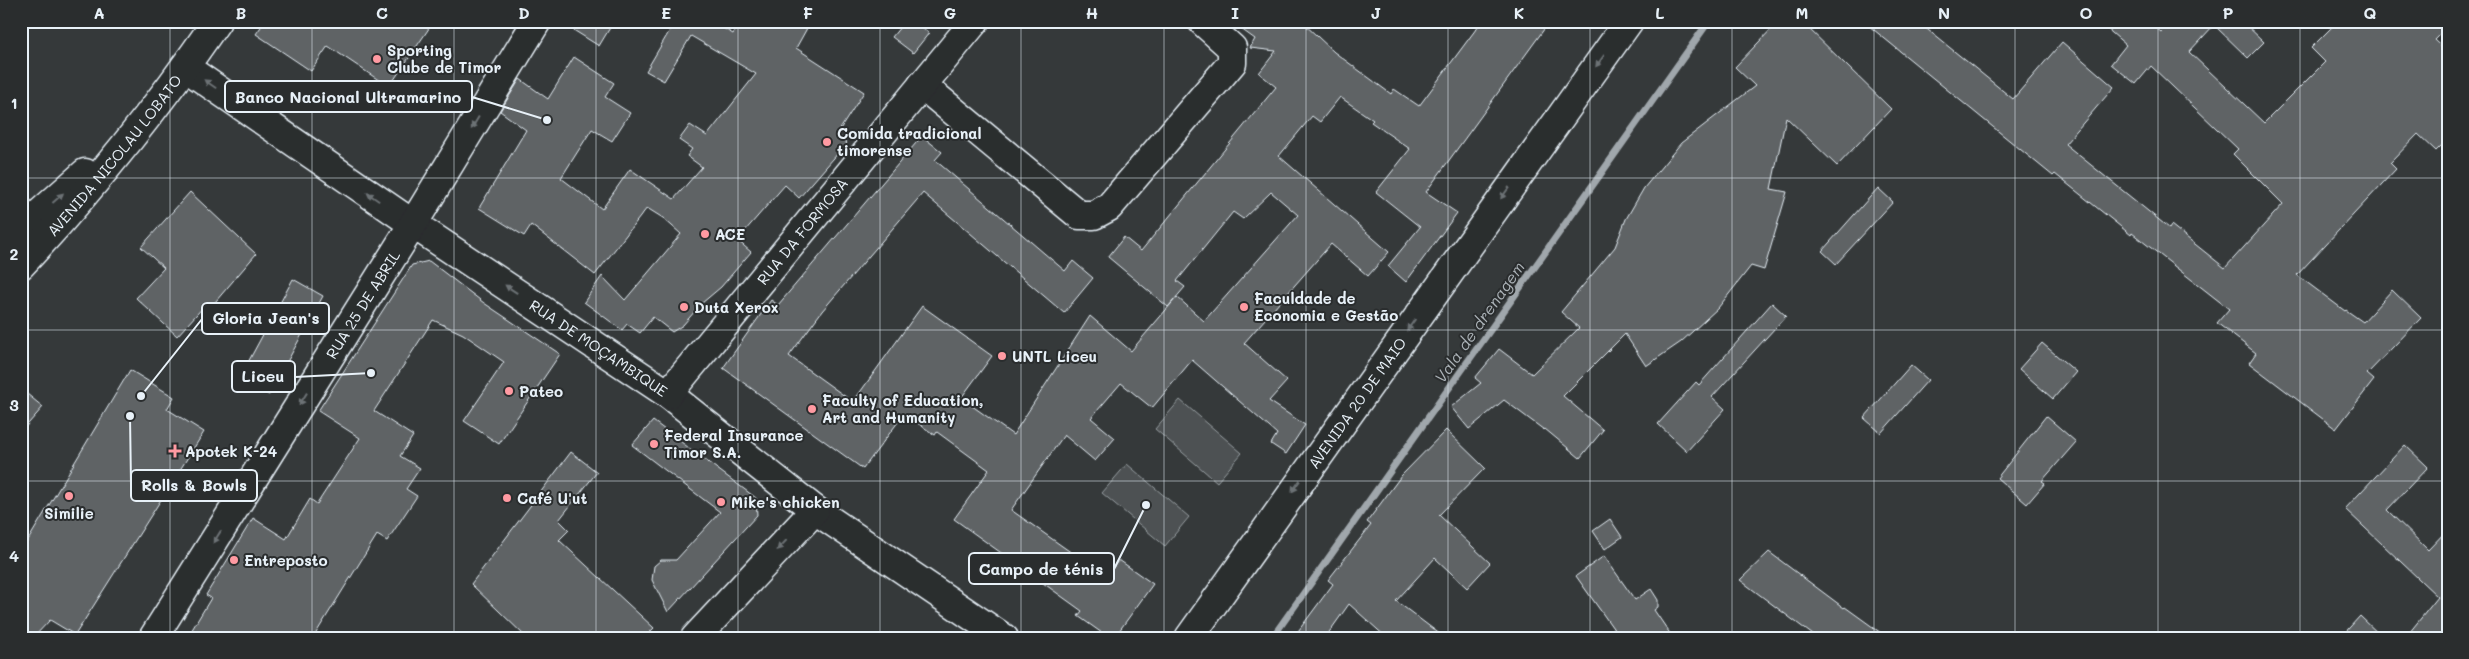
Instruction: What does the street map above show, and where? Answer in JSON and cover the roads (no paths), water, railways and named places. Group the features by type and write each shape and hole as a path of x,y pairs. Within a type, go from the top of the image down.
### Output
{"street":[{"name":"AVENIDA NICOLAU LOBATO","path":"21,265 79,203 186,67 217,21"},
{"name":"RUA 25 DE ABRIL","path":"153,638 413,224 537,21"},
{"name":"RUA DA FORMOSA","path":"668,394 975,21"},
{"path":"922,85 1080,215 1094,215 1109,207 1232,63 1232,48 1202,21"},
{"name":"AVENIDA 20 DE MAIO","path":"1189,638 1628,21"},
{"name":"RUA DE MOÇAMBIQUE","path":"186,67 413,224 668,394 815,510 1004,638"},
{"path":"21,230 147,118"},
{"path":"695,638 815,510"}],"waterway":[{"name":"Vala de drenagem","path":"1272,638 1709,21"}],"place":[{"name":"Sporting Clube de Timor","path":"377,59"},
{"name":"Banco Nacional Ultramarino","path":"547,120"},
{"name":"Comida tradicional timorense","path":"827,142"},
{"name":"ACE","path":"705,234"},
{"name":"Duta Xerox","path":"684,307"},
{"name":"Faculdade de Economia e Gestão","path":"1244,307"},
{"name":"UNTL Liceu","path":"1002,356"},
{"name":"Liceu","path":"371,373"},
{"name":"Pateo","path":"509,391"},
{"name":"Gloria Jean's","path":"141,396"},
{"name":"Faculty of Education, Art and Humanity","path":"812,409"},
{"name":"Rolls & Bowls","path":"130,416"},
{"name":"Federal Insurance Timor S.A.","path":"654,444"},
{"name":"Apotek K-24","path":"175,451"},
{"name":"Similie","path":"69,496"},
{"name":"Café U'ut","path":"507,498"},
{"name":"Mike's chicken","path":"721,502"},
{"name":"Campo de ténis","path":"1146,505"},
{"name":"Entreposto","path":"234,560"}]}
